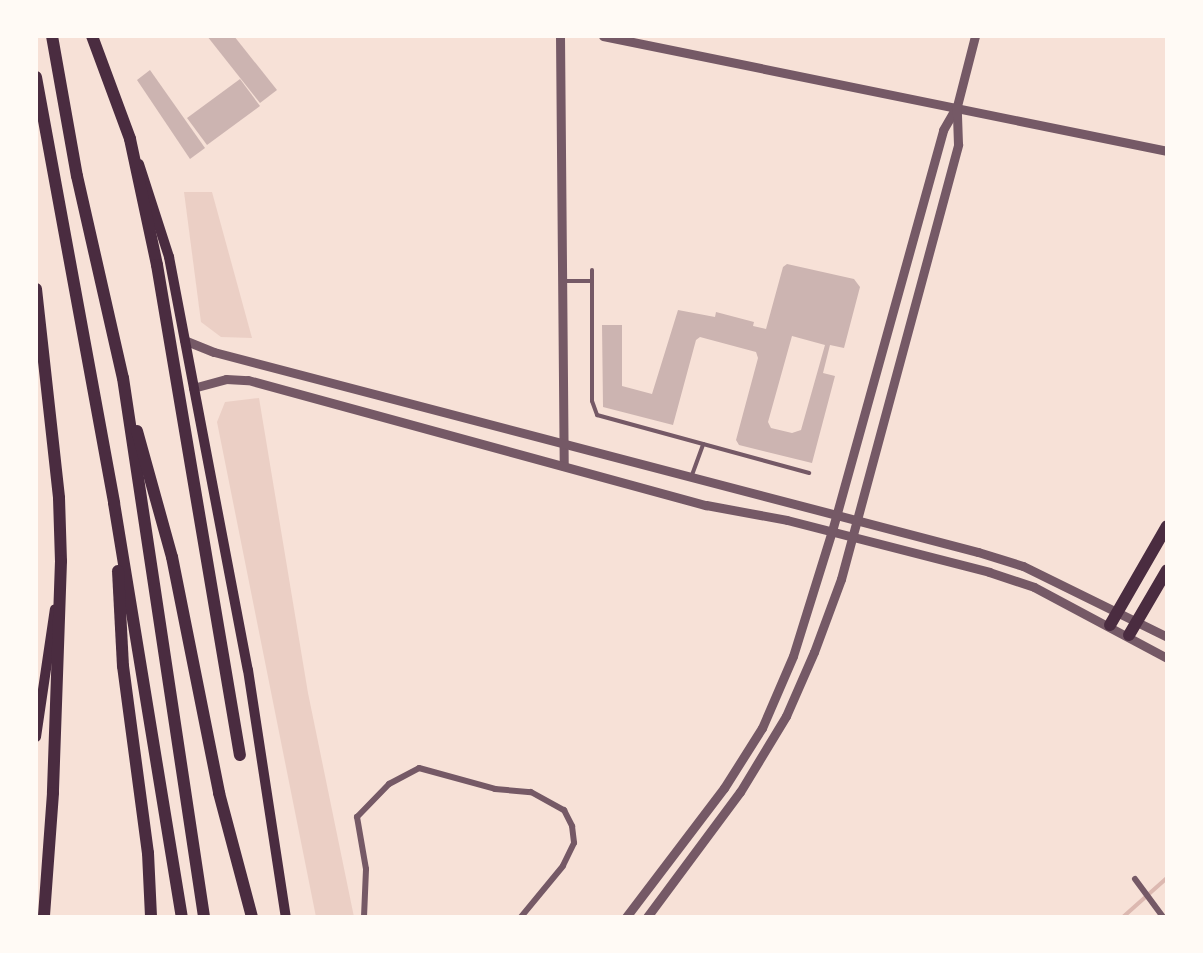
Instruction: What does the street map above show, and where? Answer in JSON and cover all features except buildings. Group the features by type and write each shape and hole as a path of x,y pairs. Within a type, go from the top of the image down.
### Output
{"main road":[{"path":"52,36 77,176 123,378 172,557 219,793 252,917"},
{"path":"92,36 130,139 169,257 248,670 286,917"},
{"path":"36,77 114,503 182,917"},
{"path":"130,139 157,265 240,755"},
{"path":"36,289 59,498 61,561 53,793 44,917"},
{"path":"123,378 204,917"},
{"path":"114,503 123,666 148,853 151,917"},
{"path":"1110,626 1167,526"},
{"path":"36,737 61,561"},
{"path":"1129,635 1167,570"}],"street":[{"path":"560,36 564,466"},
{"path":"603,36 957,106 1167,151"},
{"path":"626,917 724,788 762,728 793,656 837,514 943,130 957,106 975,36"},
{"path":"647,917 740,792 786,716 814,652 853,536 958,144 957,106"},
{"path":"184,340 214,352 690,479 857,519 1023,566 1138,620 1167,637"},
{"path":"193,388 226,379 248,380 706,505 853,536 1034,587 1129,635 1167,658"},
{"path":"364,917 366,869 357,817 362,808 389,784 419,768 495,789 531,792 564,810 572,826 574,843 563,866 520,917"},
{"path":"1135,879 1163,917"}],"lane":[{"path":"592,270 594,412 809,473"},
{"path":"562,282 592,280"},
{"path":"690,479 703,444"}],"shaded area":[{"path":"184,192 212,192 252,338 221,337 201,322"},
{"path":"259,398 308,693 354,917 316,917 217,422 225,402"}],"waterway":[{"path":"1123,917 1167,878"}]}
